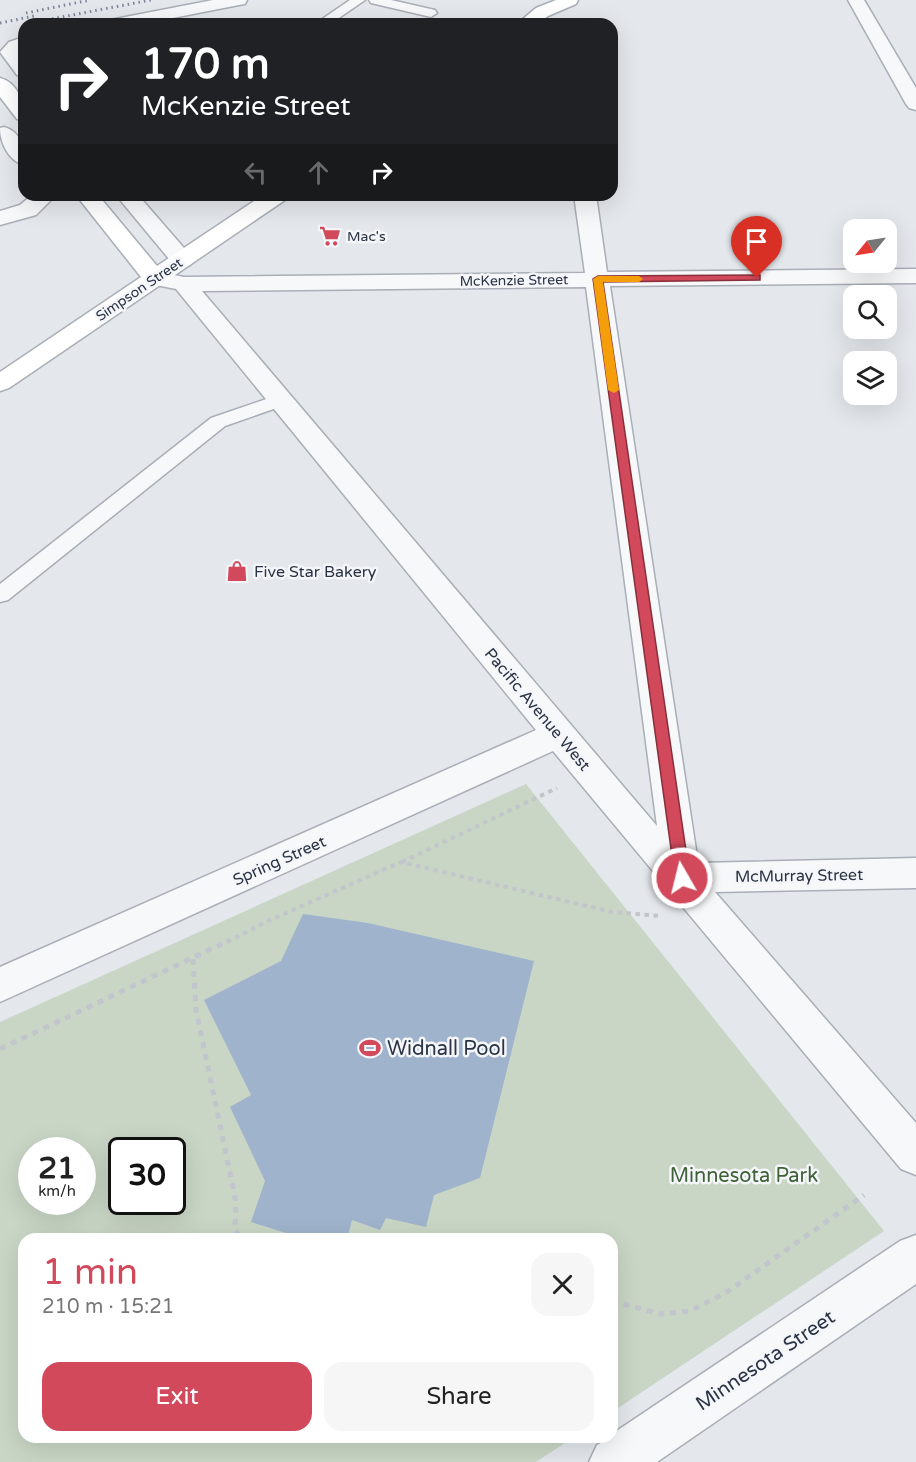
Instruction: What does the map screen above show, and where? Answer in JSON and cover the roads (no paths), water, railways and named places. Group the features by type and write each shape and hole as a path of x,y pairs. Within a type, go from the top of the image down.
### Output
{"main road":[{"path":"534,18 570,0"},
{"path":"0,84 18,107"},
{"path":"92,201 154,278"},
{"name":"Simpson Street","path":"183,272 270,201"},
{"name":"Simpson Street","path":"0,383 154,278"}],"street":[{"path":"146,18 239,0"},
{"path":"856,0 916,104"},
{"path":"18,45 9,52 18,63"},
{"path":"4,133 18,151"},
{"path":"0,218 28,210 38,201"},
{"name":"Pacific Avenue West","path":"131,201 281,400 558,734 916,1155"},
{"path":"586,201 682,878"},
{"path":"154,278 183,272"},
{"name":"McKenzie Street","path":"183,272 598,279 916,276"},
{"name":"Spring Street","path":"0,985 558,734"},
{"name":"McMurray Street","path":"682,878 916,873"},
{"name":"Minnesota Street","path":"614,1462 916,1257"}],"lane":[{"path":"330,18 359,0"},
{"path":"375,0 431,13"},
{"path":"0,595 218,422 281,400"}],"water":[{"name":"Widnall Pool","path":"303,914 368,923 534,961 480,1178 434,1195 426,1227 386,1218 380,1230 352,1220 349,1233 286,1233 251,1222 265,1181 230,1107 251,1095 204,1000 281,961"}],"railway":[{"path":"26,13 90,0"},
{"path":"56,18 151,0"},
{"path":"24,18 34,16"},
{"path":"0,23 18,19"}],"place":[{"name":"Mac's","path":"330,236"},
{"name":"Five Star Bakery","path":"237,571"},
{"name":"Widnall Pool","path":"370,1048"}],"park label":[{"name":"Minnesota Park","path":"744,1175"}]}
